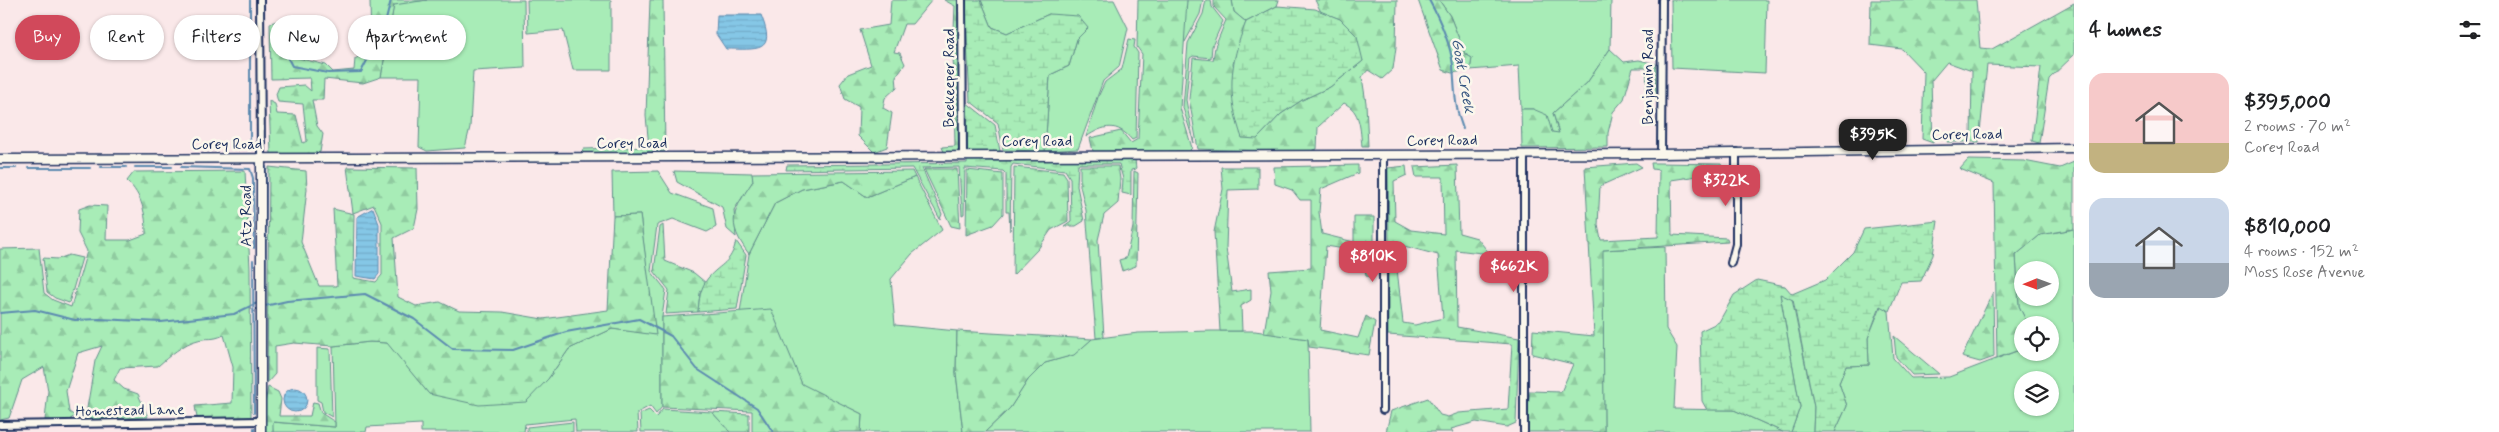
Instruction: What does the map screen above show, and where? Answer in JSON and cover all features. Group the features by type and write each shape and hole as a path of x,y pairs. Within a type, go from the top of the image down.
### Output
{"street":[{"name":"Atz Road","path":"260,0 261,432"},
{"name":"Beekeeper Road","path":"962,0 963,156"},
{"name":"Benjamin Road","path":"1661,154 1662,0"},
{"name":"Corey Road","path":"0,159 1661,154 2074,148"},
{"path":"1731,264 1736,244 1736,152"},
{"path":"1524,154 1524,432"},
{"path":"1383,155 1383,410"},
{"name":"Homestead Lane","path":"0,425 261,422"}],"green space":[{"path":"370,0 427,0 394,5 392,15 370,15"},
{"path":"427,0 524,0 525,68 473,71 470,127 465,148 427,151 419,147 421,77 381,77 384,60 466,60 466,15 392,15 394,4"},
{"path":"527,0 611,0 611,70 573,70 563,30 528,33"},
{"path":"650,0 663,0 665,151 581,154 584,149 649,147 646,116"},
{"path":"891,0 932,0 912,24 904,24 894,52 900,53 905,64 896,76 897,87 885,98 883,108 892,113 887,147 874,152 858,136 859,107 845,99 840,84 848,74 871,65 860,30 889,25"},
{"path":"944,0 961,0 961,152 944,152 942,147 955,146 953,51 955,6"},
{"path":"965,0 981,0 992,27 1007,33 1049,14 1078,16 1088,28 1077,39 1069,66 1050,75 1045,151 1003,150 998,123 970,101"},
{"path":"981,0 1114,0 1128,28 1119,67 1103,81 1078,149 1045,151 1050,75 1069,66 1077,39 1088,28 1049,14 1007,33 992,27"},
{"path":"1138,0 1187,0 1180,108 1192,148 1189,151 1093,151 1090,138 1121,131 1131,143 1138,139 1142,54 1137,47"},
{"path":"1187,0 1203,0 1200,14 1185,42 1180,41"},
{"path":"1206,0 1211,0 1212,7 1223,21 1212,46 1211,58 1193,56 1190,58 1186,100 1194,143 1183,108 1188,43 1203,14"},
{"path":"1214,0 1232,0 1234,12 1246,22 1233,64 1257,139 1281,114 1302,100 1330,87 1363,61 1340,19 1321,12 1315,0 1397,0 1396,47 1393,69 1382,79 1368,70 1362,77 1366,103 1368,146 1362,146 1357,116 1350,106 1344,103 1318,127 1317,149 1306,152 1198,149 1189,99 1193,58 1213,60 1215,47 1226,20 1214,7"},
{"path":"1232,0 1279,0 1277,6 1246,22 1234,12"},
{"path":"1418,0 1439,0 1450,16 1465,54 1472,58 1470,70 1452,73 1443,70"},
{"path":"1439,0 1611,0 1610,49 1587,83 1553,113 1559,134 1552,132 1533,109 1521,109 1519,66 1470,70 1472,58 1465,54 1450,16"},
{"path":"1671,0 1767,0 1765,73 1672,68"},
{"path":"1871,0 1976,0 1980,48 1992,49 2074,3 2074,55 2049,79 2039,143 2032,141 2041,67 1987,65 1979,142 1947,142 1947,135 1971,138 1972,71 1947,62 1931,81 1933,143 1922,139 1924,72 1902,49 1870,45"},
{"path":"1277,6 1315,9 1340,19 1357,36 1363,61 1330,87 1302,100 1281,114 1257,139 1242,138 1232,94 1233,66 1236,52 1246,22"},
{"path":"1129,39 1135,40 1134,47 1138,53 1136,138 1132,140 1121,130 1110,127 1086,137 1098,97 1105,82 1122,69"},
{"path":"1610,49 1624,62 1639,60 1656,64 1656,98 1651,100 1646,96 1647,68 1633,68 1624,99 1613,112 1608,133 1608,147 1522,148 1521,109 1533,109 1547,115 1552,132 1559,133 1553,113 1587,83"},
{"path":"271,60 306,60 326,65 333,72 354,70 355,60 384,60 381,77 363,83 324,79 323,100 312,100 317,126 323,134 320,152 309,156 271,154 269,101 275,104 277,114 296,115 303,143 307,141 303,104 278,102 276,94 279,87 304,85 311,91 310,78 271,79"},
{"path":"966,102 995,125 1000,151 1003,153 967,153"},
{"path":"967,159 1135,159 1136,169 1131,170 1131,195 1122,193 1123,179 1119,164 1078,164 1077,186 1084,221 1076,226 1064,226 1071,221 1070,178 1065,170 1013,164 1011,167 1010,231 1009,212 1006,212 1006,174 1003,171 965,168 964,214 962,215 959,167 922,168 942,214 940,219 912,168 786,170 787,165 967,163"},
{"path":"1968,160 2024,161 2060,168 2074,162 2074,229 2040,235 2016,255 2016,261 2014,261 2014,306 2019,306 2024,316 2014,316 2014,352 1997,358 1994,183 1960,169"},
{"path":"1636,163 1642,167 1600,186 1598,225 1601,240 1658,237 1659,170 1652,169 1651,163 1658,163 1721,164 1724,172 1671,180 1672,235 1727,238 1728,242 1603,250 1604,432 1525,432 1530,391 1561,392 1573,364 1532,354 1533,330 1594,336 1585,167"},
{"path":"1358,165 1358,173 1321,189 1319,212 1322,234 1354,242 1354,217 1374,217 1374,277 1366,276 1363,252 1326,246 1320,330 1358,338 1366,316 1375,322 1369,355 1309,347 1308,339 1264,333 1271,291 1269,271 1311,268 1311,200 1300,200 1292,190 1275,184 1274,167"},
{"path":"1457,165 1459,233 1477,238 1490,254 1456,250 1457,327 1519,338 1516,423 1507,427 1476,422 1451,429 1453,432 1386,432 1391,411 1428,398 1440,415 1448,417 1459,413 1508,409 1512,344 1388,335 1388,269 1397,269 1403,323 1415,325 1443,318 1438,255 1389,242 1388,168 1406,166 1407,175 1394,181 1395,221 1411,230 1444,234 1443,177 1416,177 1414,167"},
{"path":"1080,166 1118,166 1120,179 1118,203 1104,215 1098,240 1104,337 1096,338 1086,210 1080,186"},
{"path":"269,167 306,171 307,189 301,242 319,286 337,286 333,209 354,214 353,278 376,282 382,275 382,223 374,205 353,213 347,167 417,168 418,209 414,228 394,238 398,297 416,306 440,302 459,311 502,312 543,319 608,310 613,216 640,215 656,335 612,329 569,349 548,379 526,402 479,405 429,394 387,343 370,342 333,346 294,343 275,346 275,374 267,383"},
{"path":"1014,167 1063,172 1067,178 1068,221 1051,230 1038,249 1013,275"},
{"path":"1221,167 1258,167 1258,189 1228,190 1226,248 1232,292 1251,289 1251,300 1241,306 1242,331 1220,331 1214,232 1223,189"},
{"path":"924,169 957,169 960,228 951,226"},
{"path":"967,170 1003,174 1003,214 993,225 966,235"},
{"path":"245,171 250,268 251,417 197,418 195,406 232,403 233,367 224,335 187,344 158,366 120,368 114,380 124,389 138,394 148,417 85,420 95,361 102,346 78,353 66,391 69,412 75,416 66,422 45,420 48,391 44,367 22,380 9,418 0,420 0,249 39,248 44,293 53,300 71,307 87,251 78,233 79,209 90,205 107,206 106,240 130,240 146,234 145,219 140,199 127,181 134,172"},
{"path":"658,171 672,193 713,208 716,227 707,232 673,219 657,225 651,271 666,290 662,317 662,407 656,414 650,406 637,413 638,432 576,432 575,419 525,424 524,432 421,432 421,424 367,427 366,432 273,432 272,422 335,427 333,346 370,342 388,343 429,394 548,379 569,349 612,329 655,334 640,215 613,216 612,172"},
{"path":"674,171 752,173 753,181 734,210 736,237 727,229 722,207 677,182"},
{"path":"912,171 915,177 867,197 844,181 802,189 775,203 749,254 741,243 734,225 737,209 753,181 752,173"},
{"path":"1134,171 1138,173 1136,266 1122,271 1119,260 1126,258 1133,227"},
{"path":"915,177 942,230 912,254 891,279 895,325 957,331 956,373 963,432 861,432 862,414 802,385 771,310 740,312 749,254 775,203 802,189 844,181 867,197"},
{"path":"1938,221 1933,255 1921,281 1901,282 1889,311 1880,306 1868,338 1869,365 1846,366 1839,383 1847,406 1835,432 1813,432 1814,407 1793,300 1780,294 1800,407 1791,432 1783,432 1734,410 1707,410 1702,401 1700,331 1719,322 1734,295 1757,280 1785,286 1792,294 1825,280 1853,252 1864,229"},
{"path":"663,225 665,261 694,273 706,283 700,293 698,312 666,314 669,290 654,271 660,227"},
{"path":"2074,229 2074,432 1835,432 1847,406 1839,383 1846,366 1869,365 1868,338 1881,306 1889,311 1893,358 1911,378 1949,377 2014,352 2014,361 2059,361 2059,316 2024,316 2019,306 2059,306 2059,261 2016,261 2016,255 2040,235"},
{"path":"736,241 746,255 737,309 698,312 700,294 705,282 728,259"},
{"path":"1665,247 1666,329 1677,347 1674,409 1734,410 1783,432 1604,432 1602,250"},
{"path":"69,255 82,258 69,303 55,298 47,292 43,258 58,259"},
{"path":"1993,292 1994,357 1980,362 1962,357"},
{"path":"1780,294 1791,294 1814,407 1813,432 1791,432 1800,407"},
{"path":"771,309 802,384 862,414 861,432 752,432 752,411 662,407 662,317"},
{"path":"957,331 1092,339 1074,355 1045,363 1028,380 1010,408 985,432 963,432 956,373"},
{"path":"1255,331 1308,339 1310,432 985,432 1010,408 1028,380 1045,363 1073,355 1092,339 1138,333"},
{"path":"1894,336 1939,374 1912,375 1896,357"},
{"path":"317,348 330,349 332,417 323,412 321,402 317,400"},
{"path":"268,387 278,392 281,399 279,416 310,416 313,402 318,403 321,413 335,422 335,427 273,422 273,432 265,432 265,404"},
{"path":"663,409 712,412 730,432 641,432 640,414 649,410 656,417"},
{"path":"712,412 749,414 749,432 730,432"},
{"path":"573,422 573,432 527,432 527,427"}],"water":[{"path":"717,15 761,15 767,37 765,43 755,49 726,49 716,34"},
{"path":"373,208 379,224 379,274 375,279 356,276 357,217"},
{"path":"295,388 304,391 307,400 304,409 295,412 286,409 283,400 286,391"}],"waterway":[{"path":"250,0 250,149"},
{"path":"289,60 292,66 328,73 361,72 384,28 391,0"},
{"name":"Goat Creek","path":"1429,0 1441,23 1450,48 1456,105 1463,129"},
{"path":"101,167 126,167"},
{"path":"135,167 172,167"},
{"path":"181,167 250,169 253,178 254,248"},
{"path":"265,382 266,167"},
{"path":"0,168 16,168"},
{"path":"28,168 90,168"},
{"path":"253,260 254,413"},
{"path":"265,306 287,301 365,294 414,319 453,349 513,350 566,332 639,319 671,336 697,369 757,408 773,432"},
{"path":"0,313 35,310 75,320 100,319 161,322 234,314 257,303"}]}
